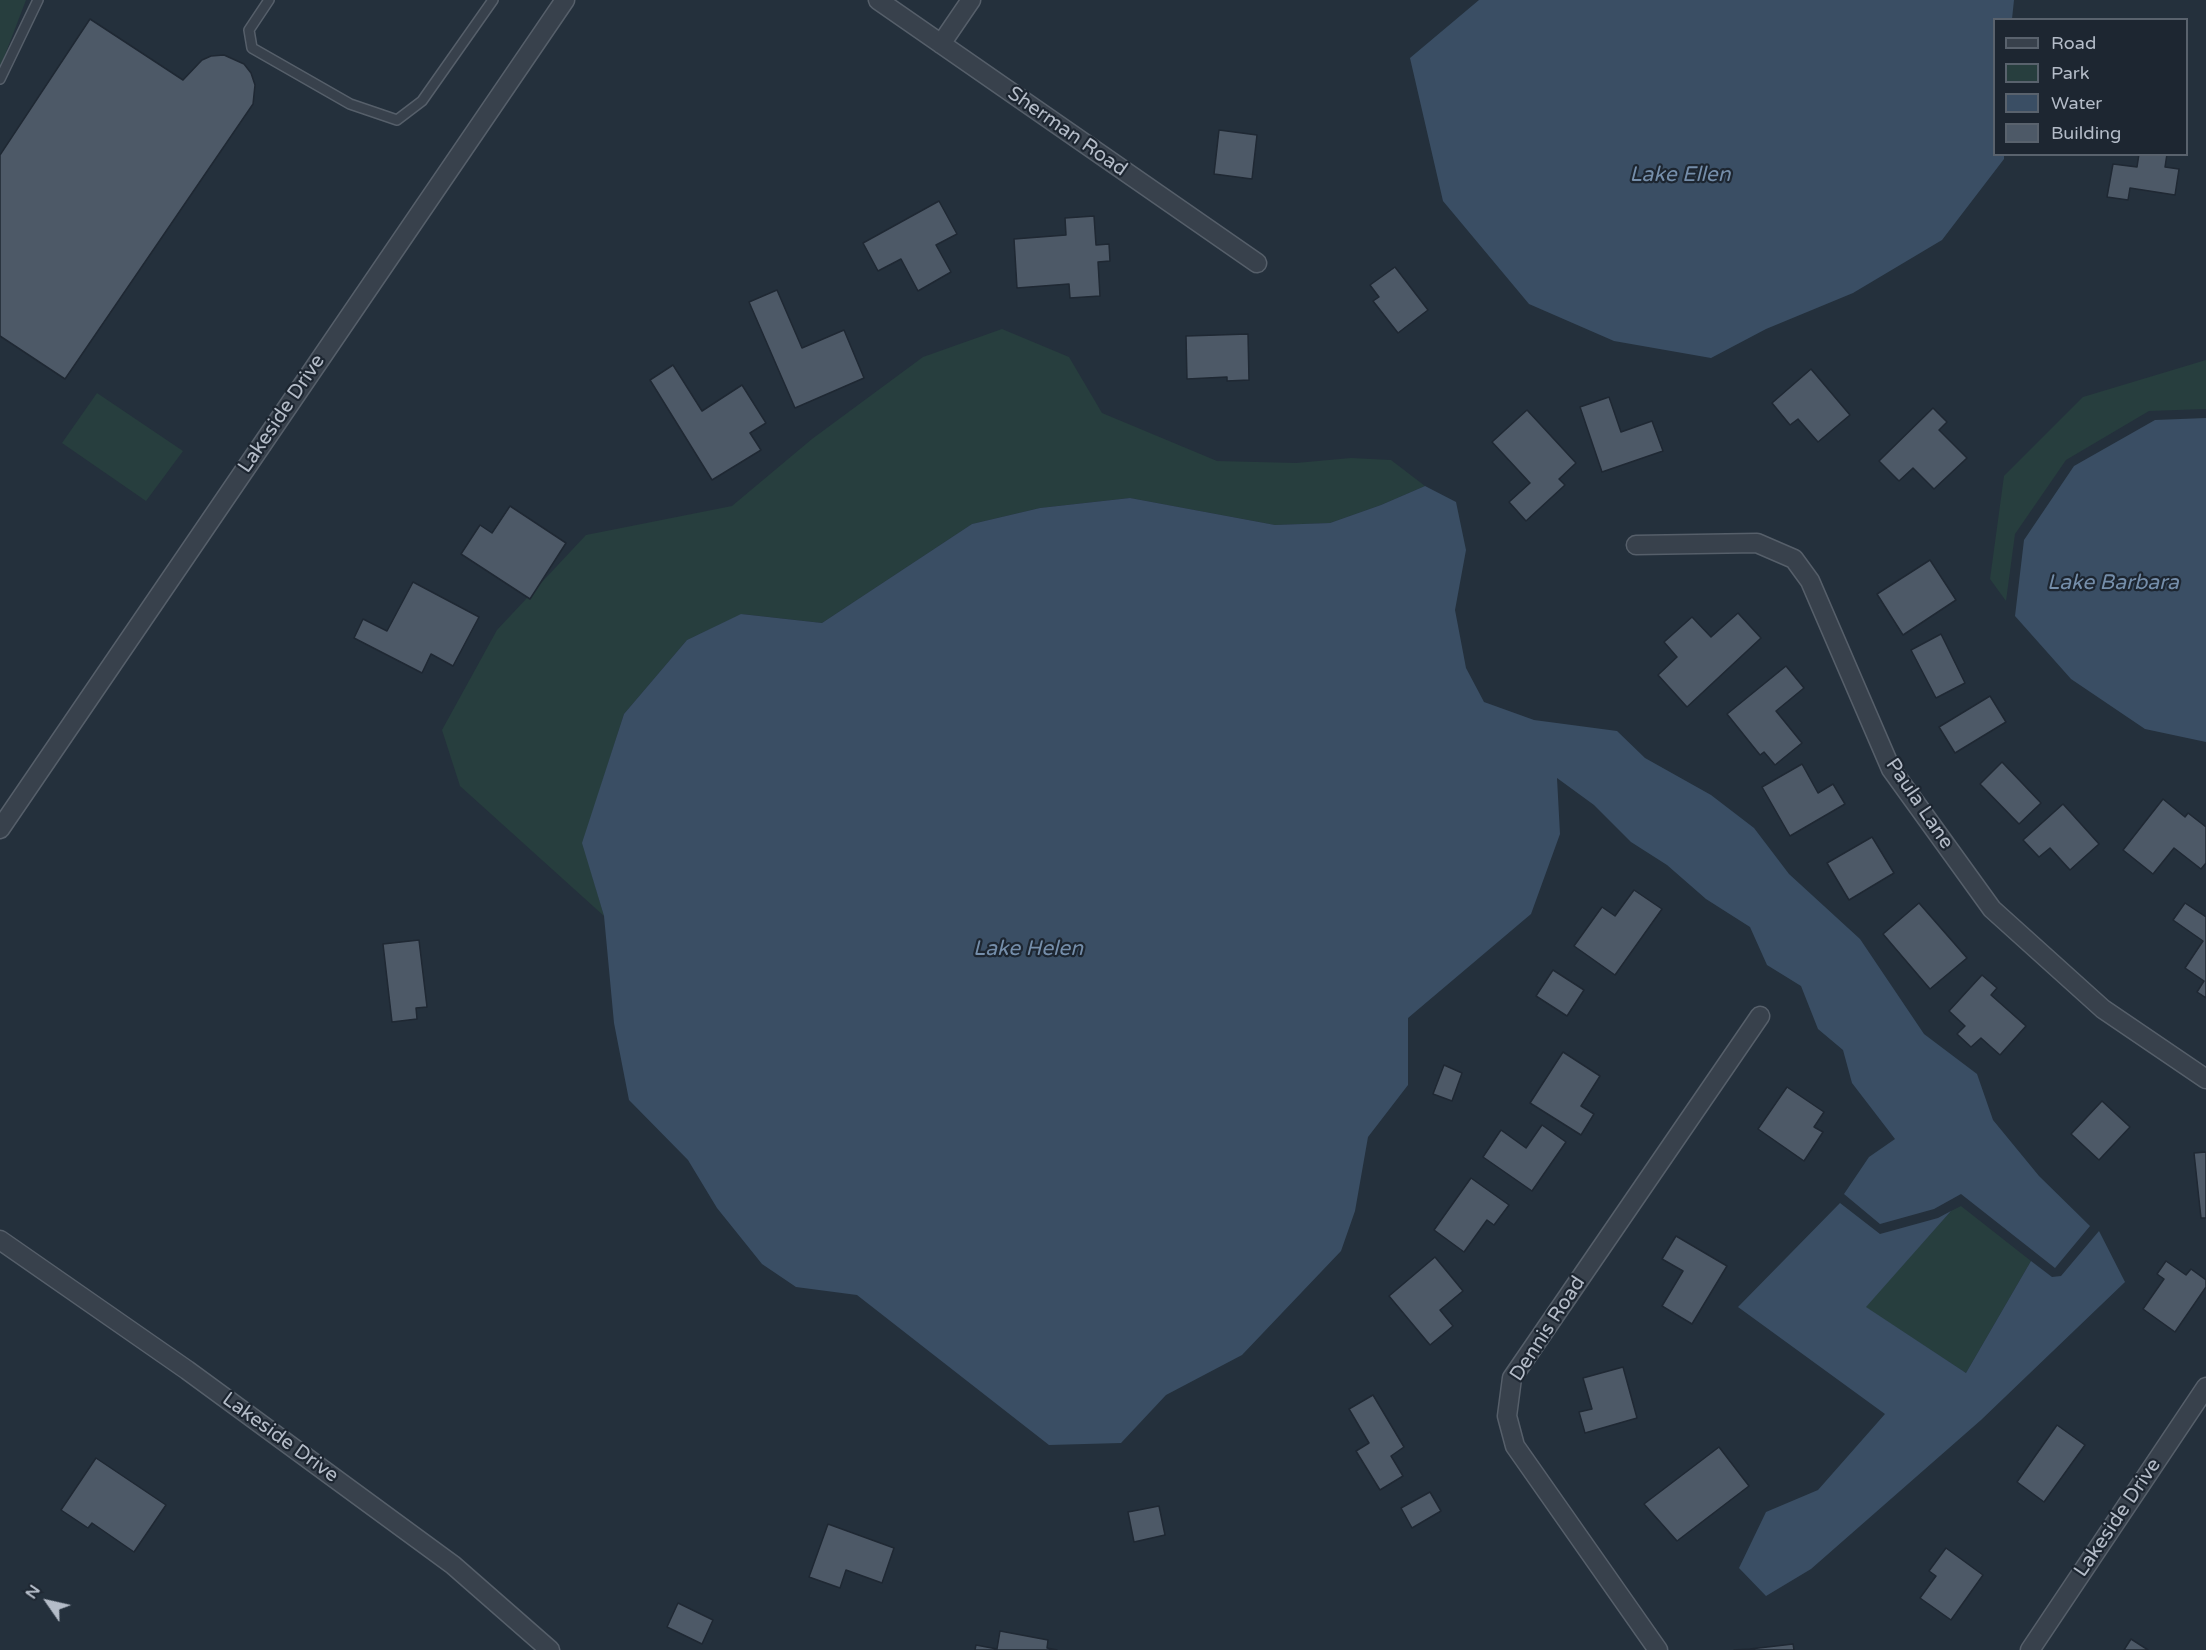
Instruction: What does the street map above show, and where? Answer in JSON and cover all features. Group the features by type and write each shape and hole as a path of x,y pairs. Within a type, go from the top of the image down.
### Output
{"street":[{"name":"Lakeside Drive","path":"0,829 565,0"},
{"name":"Sherman Road","path":"878,0 1257,263"},
{"path":"941,44 971,0"},
{"name":"Paula Lane","path":"1636,545 1757,543 1794,559 1810,581 1892,769 1992,909 2103,1010 2206,1079"},
{"name":"Dennis Road","path":"1658,1650 1515,1446 1507,1416 1512,1378 1760,1016"},
{"name":"Lakeside Drive","path":"0,1240 187,1370 453,1565 550,1650"},
{"name":"Lakeside Drive","path":"2030,1650 2206,1387"}],"lane":[{"path":"0,79 38,0"},
{"path":"269,0 249,30 252,48 350,104 398,120 422,101 493,0"}],"green space":[{"path":"0,0 26,0 0,68"},
{"path":"1002,329 1069,357 1102,413 1217,461 1296,463 1351,458 1391,460 1425,486 1330,523 1275,525 1130,498 1040,508 972,524 822,623 742,614 687,640 624,714 583,843 604,916 460,786 442,730 497,630 586,535 732,506 812,439 923,357"},
{"path":"2206,360 2206,409 2149,411 2066,460 2015,534 2006,601 1990,579 2004,476 2083,397"},
{"path":"97,393 183,451 146,501 62,443"},
{"path":"1961,1206 2031,1261 1966,1373 1865,1307 1951,1211"}],"water":[{"name":"Lake Ellen","path":"1479,0 2014,0 2012,18 1993,18 1993,156 2004,156 2004,159 1942,240 1853,293 1766,329 1711,358 1614,341 1529,304 1443,201 1410,58"},
{"name":"Lake Barbara","path":"2206,418 2206,742 2145,729 2071,679 2015,616 2024,540 2074,466 2155,420"},
{"name":"Lake Helen","path":"1425,486 1456,502 1466,550 1455,610 1466,668 1484,702 1534,720 1617,731 1645,758 1711,795 1754,828 1789,874 1860,939 1924,1034 1977,1074 1993,1120 2039,1176 2090,1226 2055,1268 1961,1194 1934,1209 1880,1224 1844,1194 1869,1157 1895,1139 1852,1083 1843,1050 1818,1029 1801,986 1767,965 1750,927 1706,899 1667,865 1631,842 1594,805 1557,778 1560,834 1531,914 1408,1018 1408,1085 1368,1137 1355,1211 1341,1251 1242,1355 1166,1395 1121,1443 1049,1445 857,1295 796,1287 762,1264 717,1208 688,1160 629,1100 614,1023 604,916 582,843 624,714 687,640 741,614 822,623 972,524 1040,508 1130,498 1275,525 1330,523"},
{"path":"1840,1203 1880,1234 1938,1218 1951,1211 1866,1307 1966,1373 2031,1261 2052,1277 2061,1276 2099,1231 2125,1282 1981,1420 1811,1569 1766,1596 1739,1568 1766,1512 1818,1490 1885,1414 1738,1307"}],"building":[{"path":"90,19 183,80 202,60 211,56 224,55 244,64 251,73 255,85 253,104 65,379 0,336 0,155"},
{"path":"1219,130 1257,135 1252,179 1214,174"},
{"path":"2139,156 2167,156 2165,167 2179,169 2175,195 2130,188 2128,200 2107,197 2113,164 2137,167"},
{"path":"939,201 957,234 936,245 951,272 918,291 901,259 878,271 863,243"},
{"path":"1094,216 1096,245 1109,244 1110,261 1098,262 1100,296 1070,298 1069,284 1017,288 1014,239 1066,235 1065,218"},
{"path":"1395,267 1428,310 1398,333 1373,301 1379,297 1370,285"},
{"path":"777,290 802,348 844,330 864,378 795,408 749,302"},
{"path":"1248,334 1249,380 1227,381 1227,377 1187,379 1186,336"},
{"path":"673,365 702,411 742,385 766,423 750,433 761,450 712,480 650,380"},
{"path":"1811,369 1850,415 1818,442 1798,419 1790,425 1772,403"},
{"path":"1609,397 1621,432 1652,421 1663,451 1602,472 1580,407"},
{"path":"1933,408 1947,422 1939,430 1967,458 1934,489 1913,468 1899,481 1879,461"},
{"path":"1527,410 1576,463 1559,479 1565,485 1526,521 1509,502 1530,483 1492,442"},
{"path":"510,506 566,543 530,599 461,554 480,525 492,533"},
{"path":"1930,560 1956,600 1903,635 1877,594"},
{"path":"413,582 479,617 453,666 431,654 422,673 354,638 363,619 387,631"},
{"path":"1738,613 1761,638 1687,707 1658,675 1677,657 1664,642 1692,617 1711,637"},
{"path":"1941,634 1965,683 1936,698 1911,650"},
{"path":"1786,666 1804,688 1776,711 1802,743 1775,765 1764,752 1760,755 1727,714"},
{"path":"1990,696 2006,722 1955,753 1939,727"},
{"path":"2002,762 2041,803 2019,824 1980,784"},
{"path":"1802,764 1818,793 1833,784 1845,804 1790,836 1762,787"},
{"path":"2163,799 2185,817 2188,813 2206,827 2206,863 2201,869 2174,848 2153,874 2123,850"},
{"path":"2063,804 2099,844 2070,870 2050,848 2039,857 2023,840"},
{"path":"1872,837 1894,873 1849,900 1827,863"},
{"path":"1634,890 1662,909 1615,975 1574,946 1602,907 1615,916"},
{"path":"1919,903 1967,958 1930,989 1883,934"},
{"path":"2185,903 2206,917 2206,998 2197,992 2204,981 2185,968 2203,941 2173,920"},
{"path":"419,940 427,1007 416,1008 417,1019 392,1022 383,944"},
{"path":"1553,970 1584,990 1567,1016 1536,996"},
{"path":"1982,975 1997,988 1991,995 2026,1026 2000,1055 1981,1038 1971,1047 1957,1034 1965,1026 1949,1011"},
{"path":"1563,1052 1600,1076 1581,1106 1594,1114 1581,1135 1530,1103"},
{"path":"1444,1065 1462,1073 1452,1101 1433,1094"},
{"path":"1787,1087 1824,1112 1814,1127 1823,1132 1804,1161 1758,1129"},
{"path":"2102,1101 2130,1127 2099,1160 2071,1134"},
{"path":"1542,1125 1566,1142 1532,1191 1483,1157 1501,1130 1526,1148"},
{"path":"2206,1152 2206,1218 2201,1218 2194,1153"},
{"path":"1471,1178 1509,1205 1494,1225 1487,1220 1464,1252 1434,1230"},
{"path":"1676,1236 1727,1266 1692,1324 1662,1306 1683,1271 1662,1259"},
{"path":"1435,1257 1463,1291 1440,1310 1453,1326 1430,1345 1389,1296"},
{"path":"2166,1261 2186,1275 2191,1269 2206,1280 2206,1287 2175,1332 2143,1309 2164,1279 2157,1274"},
{"path":"1623,1367 1637,1418 1585,1433 1579,1412 1592,1409 1583,1378"},
{"path":"1373,1395 1404,1447 1391,1456 1403,1476 1380,1490 1356,1451 1369,1443 1349,1409"},
{"path":"2057,1425 2085,1445 2044,1502 2017,1482"},
{"path":"1719,1447 1749,1486 1677,1541 1644,1504"},
{"path":"96,1458 166,1505 134,1552 92,1523 88,1528 61,1510"},
{"path":"1430,1492 1441,1511 1412,1528 1401,1508"},
{"path":"1159,1506 1165,1535 1134,1542 1128,1512"},
{"path":"828,1524 894,1548 882,1583 846,1570 840,1588 809,1577"},
{"path":"1946,1548 1983,1575 1951,1620 1920,1598 1936,1576 1929,1571"},
{"path":"678,1603 713,1620 702,1644 667,1627"},
{"path":"1000,1631 1048,1640 1047,1648 1057,1650 975,1650 976,1645 997,1649"},
{"path":"2131,1639 2148,1650 2124,1650"},
{"path":"1793,1644 1794,1650 1734,1650 1750,1649"}]}
